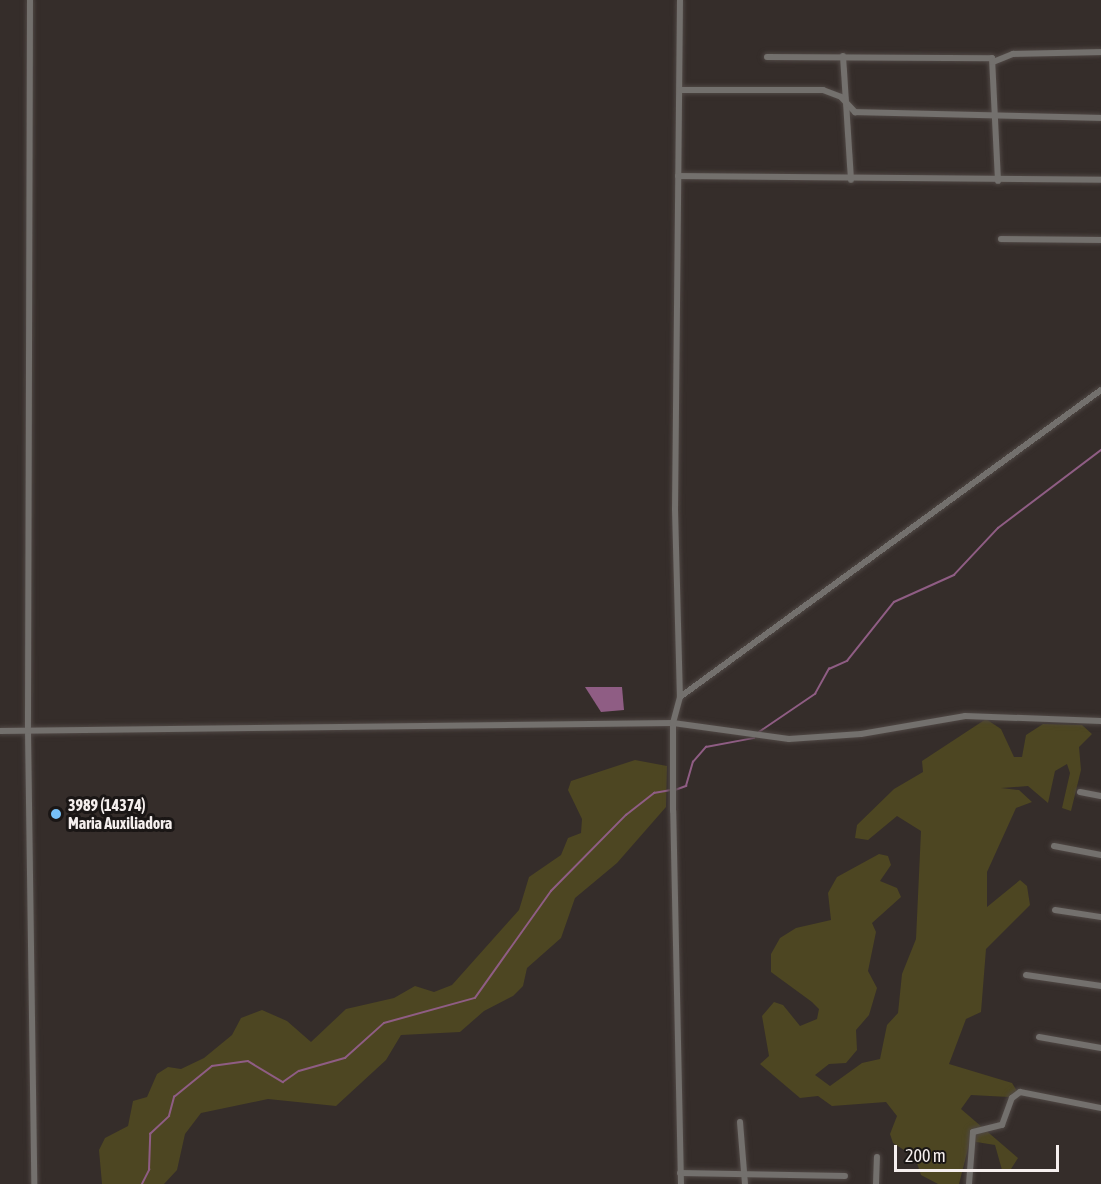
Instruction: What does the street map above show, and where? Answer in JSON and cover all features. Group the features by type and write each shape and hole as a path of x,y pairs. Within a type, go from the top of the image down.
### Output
{"street":[{"path":"30,0 28,731 34,1184"},
{"path":"680,0 675,509 680,697 673,723 673,790 681,1184"},
{"path":"993,62 1013,54 1101,52"},
{"path":"767,57 985,54 993,62 998,181"},
{"path":"843,56 851,180"},
{"path":"680,90 823,90 855,112 1101,118"},
{"path":"678,176 851,180 1101,180"},
{"path":"1001,239 1101,240"},
{"path":"680,697 1101,390"},
{"path":"0,731 673,723 753,732 762,736 861,734 965,716 1098,720"},
{"path":"1080,792 1101,796"},
{"path":"1054,846 1101,855"},
{"path":"1055,910 1101,917"},
{"path":"1026,975 1101,986"},
{"path":"1039,1037 1101,1048"},
{"path":"969,1184 973,1132 1002,1125 1012,1098 1020,1092 1101,1108"},
{"path":"740,1122 745,1184"},
{"path":"876,1184 877,1157"},
{"path":"680,1173 845,1176"}],"shaded area":[{"path":"585,687 622,687 624,710 601,712"},
{"path":"986,719 1001,729 1014,757 1022,757 1026,735 1043,724 1082,725 1092,734 1079,747 1081,770 1071,811 1062,808 1070,773 1067,764 1055,771 1048,803 1028,786 1001,788 1019,790 1032,802 1016,808 987,872 987,907 1020,880 1027,886 1030,905 986,949 981,1012 966,1019 949,1064 1012,1083 1017,1091 1009,1097 971,1095 961,1109 1018,1158 1011,1169 1002,1170 995,1145 970,1141 959,1184 938,1184 921,1175 915,1157 893,1143 890,1134 897,1116 886,1102 832,1106 818,1096 800,1098 760,1064 769,1056 762,1016 774,1002 783,1005 800,1026 817,1019 819,1009 771,972 771,954 780,938 796,928 831,920 828,893 837,877 879,854 888,856 891,865 880,881 897,888 901,897 872,923 876,932 868,971 877,988 869,1015 856,1030 857,1050 846,1063 829,1064 815,1075 830,1086 862,1063 880,1059 887,1025 898,1013 902,974 916,939 921,831 897,816 868,840 855,838 857,825 894,789 923,772 922,761"},
{"path":"635,760 667,766 666,807 617,863 575,898 561,938 527,968 523,986 513,996 484,1011 460,1032 401,1035 386,1060 336,1106 268,1099 201,1113 185,1134 177,1170 164,1184 102,1184 99,1150 105,1138 128,1126 133,1101 147,1097 157,1074 168,1067 181,1069 204,1058 232,1035 241,1018 262,1010 287,1021 311,1042 346,1009 394,998 415,986 434,992 452,985 519,910 529,877 561,855 568,838 581,833 582,819 568,790 571,781"}],"waterway":[{"path":"759,732 815,694 829,669 847,661 894,602 954,575 998,528 1101,450"},
{"path":"675,790 686,786 693,762 706,747 754,738"},
{"path":"142,1184 149,1170 150,1134 169,1116 174,1097 212,1066 248,1061 283,1082 299,1071 345,1058 384,1023 475,998 551,891 626,815 654,793 671,790"}],"place":[{"name":"3989 (14374) Maria Auxiliadora","path":"56,814"}]}
